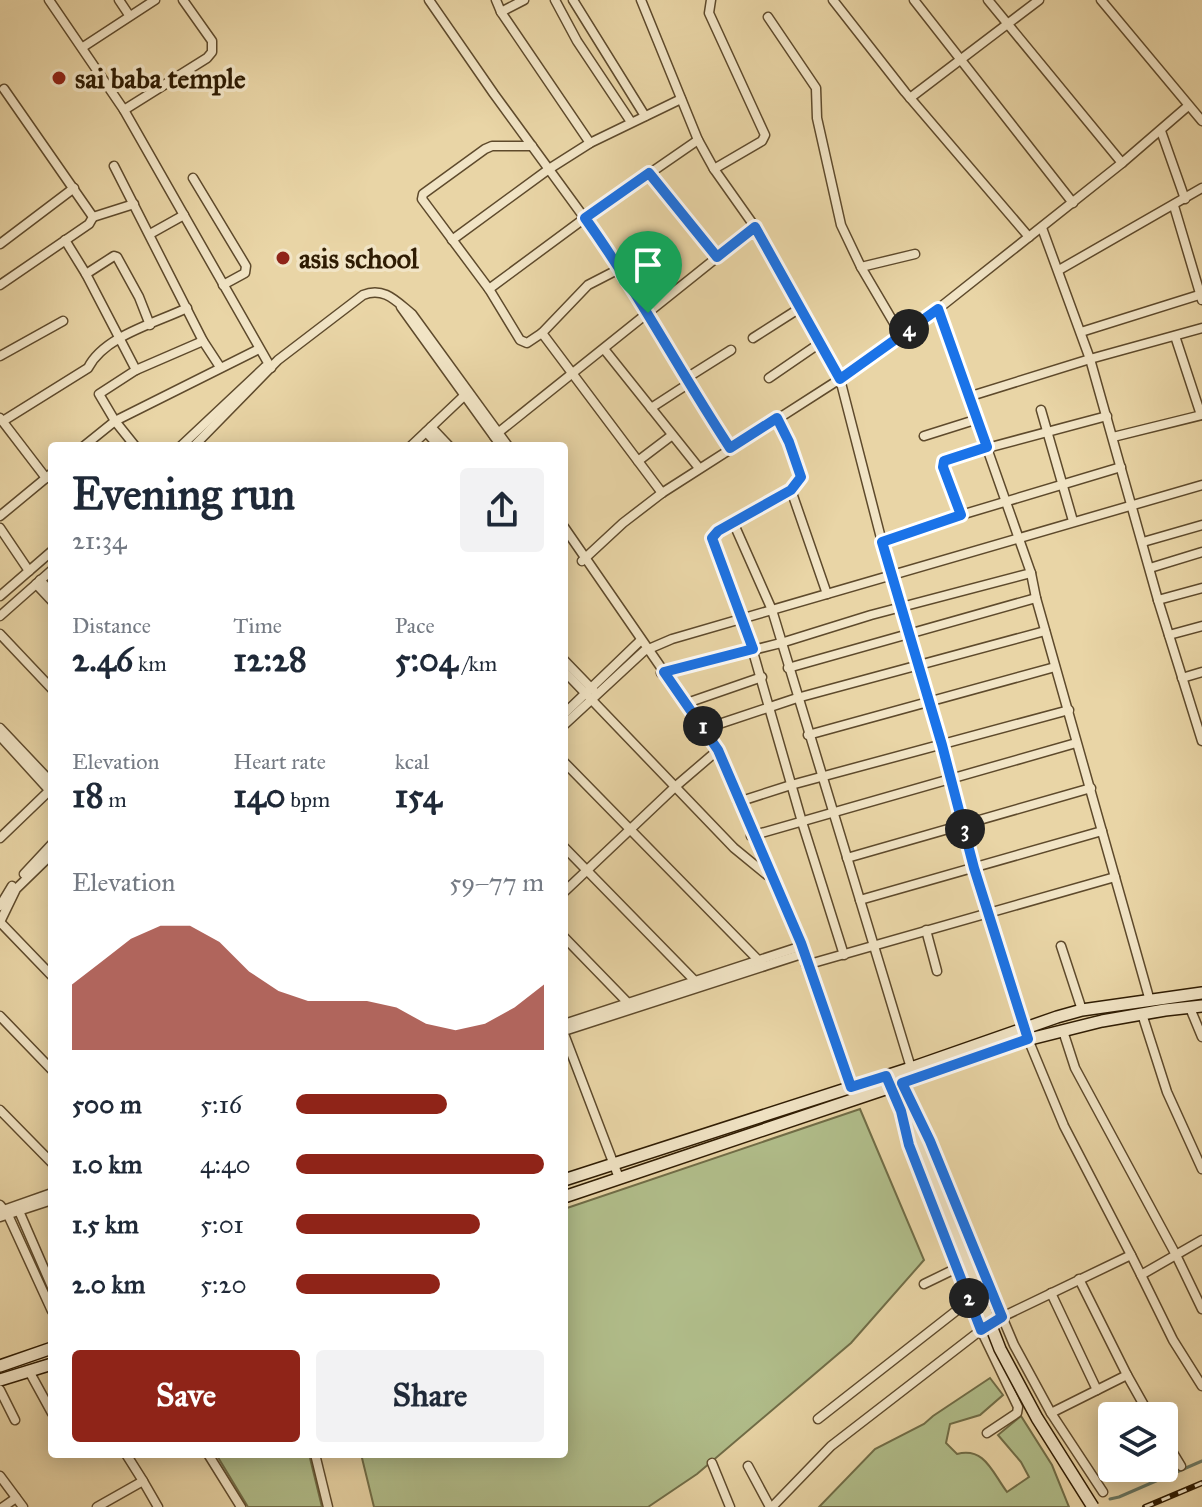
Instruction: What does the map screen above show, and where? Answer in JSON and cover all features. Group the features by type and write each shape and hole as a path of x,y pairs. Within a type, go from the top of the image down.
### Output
{"main road":[{"path":"568,1179 849,1087 894,1080 911,1068 1082,1010 1202,993"},
{"path":"568,1196 894,1080 1028,1039 1142,1014 1196,1007"},
{"path":"894,1080 1000,1349 1037,1418 1093,1507"},
{"path":"0,1366 48,1349"},
{"path":"0,1380 48,1365"}],"street":[{"path":"49,0 124,110 269,366"},
{"path":"119,0 129,15"},
{"path":"83,47 155,0"},
{"path":"124,110 212,52 212,41 183,0"},
{"path":"429,0 621,268 687,382 730,448"},
{"path":"440,0 440,17"},
{"path":"496,0 501,12 590,143"},
{"path":"555,0 577,41 631,122"},
{"path":"573,0 645,116"},
{"path":"653,0 642,3 698,140 714,169 755,227 840,379 882,542 942,745 974,868 1028,1039 1064,1126 1173,1340 1202,1386"},
{"path":"711,0 709,13 765,135 762,141 714,169"},
{"path":"833,0 910,98 1029,237"},
{"path":"914,0 1073,203"},
{"path":"988,0 1122,163"},
{"path":"910,98 1039,0"},
{"path":"1101,0 1202,121"},
{"path":"501,12 520,1"},
{"path":"768,17 816,88 817,118 841,225 861,267 901,335"},
{"path":"4,89 93,217"},
{"path":"452,240 590,143 681,99"},
{"path":"583,560 662,493 840,379 938,309 1073,203 1188,106"},
{"path":"1161,131 1185,199"},
{"path":"489,289 698,140"},
{"path":"532,146 492,146 485,149 423,194 422,202 489,289 521,341 527,343 542,333 588,285 621,268"},
{"path":"114,166 203,341 220,367"},
{"path":"649,173 717,257"},
{"path":"193,178 246,266 245,273 223,285"},
{"path":"0,244 74,188"},
{"path":"1059,270 1202,188"},
{"path":"0,285 89,224 93,217 134,204"},
{"path":"1081,332 1201,296 1174,206"},
{"path":"150,234 184,215"},
{"path":"497,434 755,227"},
{"path":"1042,228 1090,359 1158,600 1202,741"},
{"path":"65,240 136,370"},
{"path":"861,267 915,254"},
{"path":"86,274 117,257 150,325"},
{"path":"185,442 269,366 369,292 387,295 400,305 406,317 504,442"},
{"path":"48,474 2,419 88,368 93,356 120,337 187,308"},
{"path":"753,338 800,308"},
{"path":"938,309 1031,573 1150,1001"},
{"path":"0,356 63,321"},
{"path":"971,396 1202,328"},
{"path":"542,333 662,493"},
{"path":"1113,437 1201,415 1175,336"},
{"path":"132,442 99,394 136,370 203,341"},
{"path":"769,378 820,343"},
{"path":"89,442 115,421 259,349"},
{"path":"604,349 699,468"},
{"path":"651,408 731,350"},
{"path":"198,442 269,366"},
{"path":"416,442 467,396"},
{"path":"1041,410 1073,521"},
{"path":"961,515 943,467 944,461 1107,416"},
{"path":"777,418 801,477 791,490 718,531 712,538 712,544 743,617 844,955"},
{"path":"924,436 978,419"},
{"path":"421,442 430,431"},
{"path":"430,431 437,442"},
{"path":"430,431 444,442"},
{"path":"497,434 500,442"},
{"path":"638,461 671,436"},
{"path":"882,542 1121,467"},
{"path":"0,516 48,476"},
{"path":"568,711 643,646 1202,485"},
{"path":"791,490 827,594"},
{"path":"733,522 772,610 911,1068"},
{"path":"1143,542 1202,525"},
{"path":"0,528 29,571"},
{"path":"568,538 717,751 801,949 849,1087"},
{"path":"1150,568 1202,552"},
{"path":"0,596 48,554"},
{"path":"0,616 48,573"},
{"path":"662,672 781,643 1031,573"},
{"path":"38,582 48,590"},
{"path":"38,582 48,596"},
{"path":"1158,600 1202,588"},
{"path":"788,668 1036,598"},
{"path":"1169,635 1202,626"},
{"path":"703,729 797,698 1045,631"},
{"path":"0,634 48,688"},
{"path":"0,641 48,688"},
{"path":"568,665 591,694 734,848 767,875"},
{"path":"808,735 1055,667"},
{"path":"1182,678 1202,672"},
{"path":"568,674 591,694"},
{"path":"685,704 762,677"},
{"path":"568,720 591,694"},
{"path":"1191,712 1202,708"},
{"path":"738,802 1069,710"},
{"path":"0,728 48,784"},
{"path":"0,736 48,784"},
{"path":"753,836 1076,743"},
{"path":"568,888 717,751"},
{"path":"568,766 761,963"},
{"path":"847,858 1091,788"},
{"path":"3,834 48,790"},
{"path":"0,822 3,834"},
{"path":"860,900 1102,831"},
{"path":"753,836 801,949"},
{"path":"0,906 11,888 48,848"},
{"path":"568,851 697,983"},
{"path":"48,860 16,889 0,922 48,972"},
{"path":"807,965 1115,877"},
{"path":"926,930 937,971"},
{"path":"568,941 630,1005"},
{"path":"1061,946 1082,1010"},
{"path":"568,1023 801,949"},
{"path":"568,1031 630,1005"},
{"path":"1196,1007 1202,1037"},
{"path":"1142,1014 1167,1092 1202,1169"},
{"path":"0,1016 48,1066"},
{"path":"1063,1031 1075,1068 1202,1309"},
{"path":"568,1044 619,1178"},
{"path":"906,1108 909,1145 981,1330 1019,1410 987,1433"},
{"path":"906,1108 930,1141 1002,1317 1051,1413 1103,1492"},
{"path":"0,1110 48,1159"},
{"path":"2,1211 48,1194"},
{"path":"2,1211 19,1211 48,1201"},
{"path":"2,1211 48,1303"},
{"path":"19,1211 48,1278"},
{"path":"1141,1275 1202,1240"},
{"path":"748,1466 771,1507 831,1446 981,1330 1131,1255"},
{"path":"924,1284 957,1268"},
{"path":"1079,1279 1142,1402"},
{"path":"1051,1293 1097,1390"},
{"path":"818,1419 970,1300"},
{"path":"29,1371 48,1406"},
{"path":"1051,1413 1127,1375"},
{"path":"0,1390 15,1420"},
{"path":"129,1458 158,1507"},
{"path":"210,1458 241,1507"},
{"path":"316,1458 328,1507"},
{"path":"1178,1461 1181,1466"},
{"path":"712,1463 730,1507"},
{"path":"0,1476 23,1507"},
{"path":"97,1507 143,1481"},
{"path":"3,1507 16,1498"}],"green space":[{"path":"860,1109 924,1260 851,1343 697,1474 648,1507 374,1507 362,1458 568,1458 568,1208"},
{"path":"990,1378 1003,1395 980,1415 950,1424 946,1443 957,1454 975,1454 981,1458 1007,1492 1029,1477 1021,1462 998,1435 1021,1416 1052,1465 1069,1507 819,1507 875,1449 924,1424"},
{"path":"218,1458 310,1458 322,1507 248,1507"}],"waterway":[{"path":"1110,1499 1202,1461"}],"railway":[{"path":"1145,1507 1202,1483"}],"place":[{"name":"sai baba temple","path":"59,78"},
{"name":"asis school","path":"283,258"}],"route":[{"path":"649,173 717,257 755,227 840,379 938,309 971,396 987,447 946,459 943,464 961,515 882,542 942,745 974,868 1028,1039 902,1083 930,1141 1002,1317 981,1330 909,1145 901,1111 886,1076 851,1087 801,943 718,750 664,672 753,649 712,538 718,531 791,490 801,477 777,418 730,448 688,384 648,313 585,218 649,173"}]}
